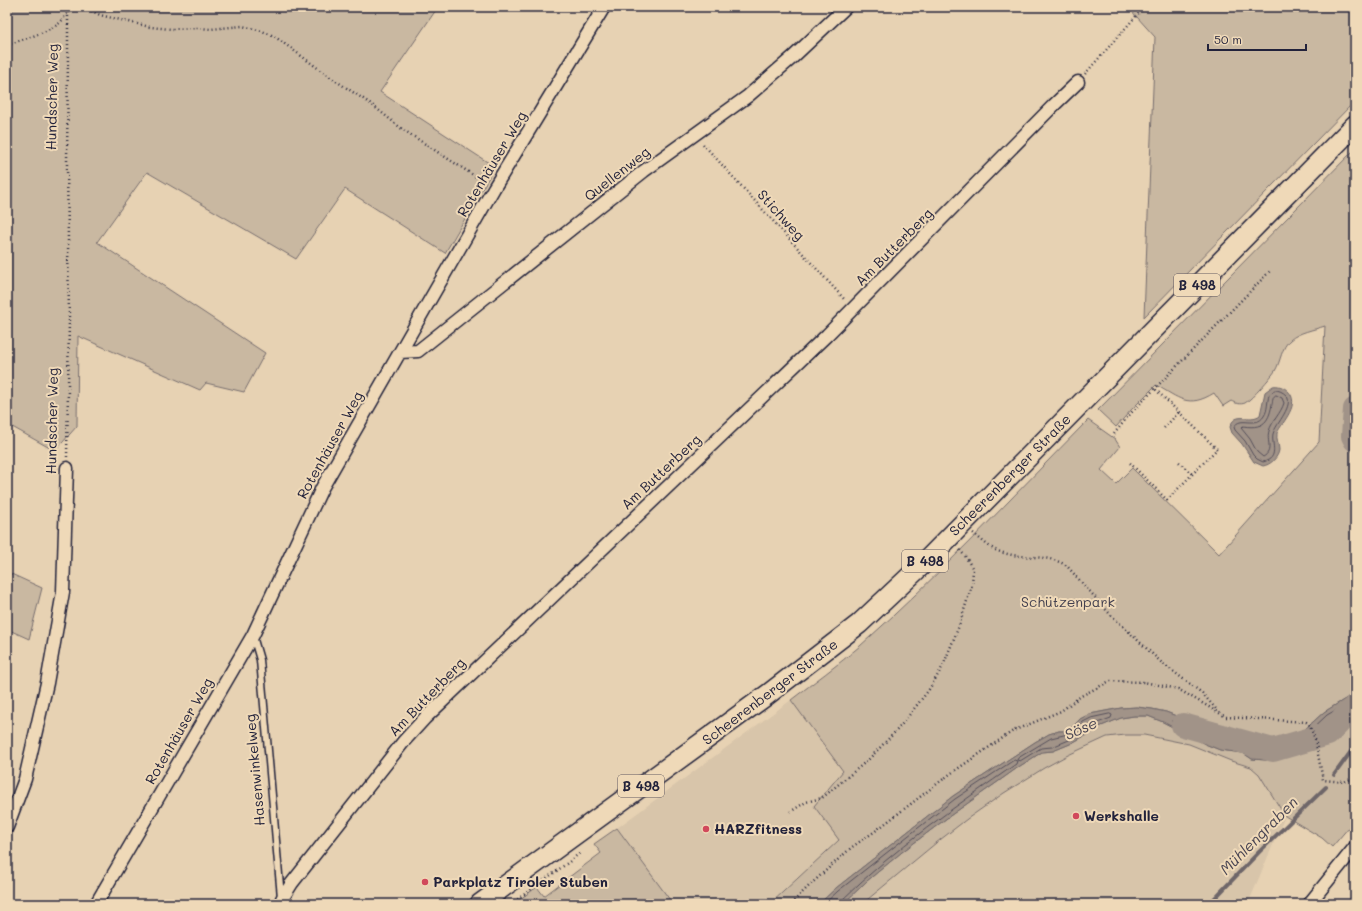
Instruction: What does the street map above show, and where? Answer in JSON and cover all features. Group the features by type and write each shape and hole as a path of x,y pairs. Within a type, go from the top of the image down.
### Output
{"main road":[{"name":"Scheerenberger Straße","path":"480,904 767,695 859,624 971,516 1355,125"}],"street":[{"name":"Rotenhäuser Weg","path":"96,904 252,635 322,488 494,188 604,7"},
{"name":"Quellenweg","path":"400,352 418,351 644,171 748,96 793,57 846,7"},
{"name":"Am Butterberg","path":"281,901 292,884 404,741 425,718 853,309 1078,82"},
{"name":"Hundscher Weg","path":"7,827 26,778 47,683 63,592 67,468"},
{"path":"1309,904 1355,847"}],"lane":[{"name":"Hasenwinkelweg","path":"252,635 260,660 281,901"}],"path":[{"name":"Hundscher Weg","path":"67,468 69,318 67,164 68,7"},
{"path":"7,45 45,31 58,24 67,12 74,7"},
{"path":"84,7 100,15 150,27 171,29 226,28 242,26 274,36 330,77 371,104 402,129 494,188"},
{"path":"1078,82 1144,7"},
{"name":"Stichweg","path":"694,134 853,309"},
{"path":"1114,434 1131,412 1270,271"},
{"path":"1130,463 1167,500 1217,449 1155,389"},
{"path":"1164,428 1179,412"},
{"path":"1179,462 1192,474"},
{"path":"972,531 989,547 999,552 1009,555 1051,560 1067,566 1110,614 1162,663 1202,692 1217,711"},
{"path":"790,812 806,802 822,798 868,760 899,728 928,691 943,666 959,626 972,585 973,570 957,546"},
{"path":"792,904 811,884 852,847 950,774 1014,730 1061,711 1081,696 1110,681 1144,682 1178,689 1226,717 1306,722 1309,724 1316,739 1323,780 1344,782 1355,776"}],"shaded area":[{"path":"791,700 843,771 839,840 770,904 673,904 617,828"},
{"path":"1143,735 1189,744 1231,761 1251,767 1259,774 1285,816 1248,904 862,904 936,843 1004,793 1066,756 1107,737"}],"green space":[{"path":"7,7 438,7 380,92 495,167 445,253 345,189 296,259 147,172 97,242 265,353 244,392 206,383 200,390 78,336 77,426 55,451 7,424"},
{"path":"1128,7 1355,7 1355,101 1144,317 1155,37"},
{"name":"Schützenpark","path":"1355,149 1355,693 1324,712 1303,731 1290,737 1245,744 1223,738 1184,719 1166,712 1152,709 1137,707 1121,708 1090,714 1080,719 1074,726 1066,731 1059,731 1049,734 1035,742 953,796 836,888 819,904 770,904 839,840 814,806 843,771 791,700 835,667 890,619 976,535 1088,420 1115,439 1120,447 1101,470 1116,484 1132,468 1219,554 1319,442 1325,326 1302,333 1290,340 1283,351 1275,371 1257,393 1243,404 1231,401 1223,406 1214,393 1197,400 1184,400 1156,385 1116,427 1098,410"},
{"path":"7,572 42,588 29,639 7,629"},
{"path":"1355,711 1355,820 1332,847 1322,838 1285,816 1259,774 1251,767 1231,761 1189,744 1144,735 1107,737 1066,756 1004,793 936,843 862,904 843,904 867,881 902,852 1020,766 1042,752 1053,751 1070,744 1094,729 1121,718 1148,716 1220,750 1243,753 1252,759 1266,760 1301,747 1308,746 1320,733 1346,719"},
{"path":"617,828 673,904 513,904 537,887 544,896 601,853 594,844"}],"water":[{"path":"1273,386 1283,387 1292,396 1293,401 1290,412 1277,433 1279,450 1277,456 1271,463 1263,466 1254,462 1242,444 1232,433 1230,427 1235,419 1252,418 1260,415 1265,392"},
{"path":"1355,693 1355,711 1347,719 1331,726 1312,739 1311,745 1301,747 1266,760 1252,759 1243,753 1220,750 1148,716 1121,718 1094,729 1070,744 1053,751 1042,752 1020,766 902,852 867,881 843,904 819,904 836,888 953,796 1035,742 1049,734 1059,731 1066,731 1074,726 1080,719 1090,714 1121,708 1137,707 1152,709 1166,712 1184,719 1223,738 1245,744 1290,737 1303,731 1324,712"}],"waterway":[{"name":"Söse","path":"1355,409 1353,436 1355,440"},
{"name":"Söse","path":"1183,725 1273,750 1328,734 1355,706"},
{"name":"Mühlengraben","path":"1334,775 1355,746"},
{"name":"Mühlengraben","path":"1213,904 1213,900 1259,852 1326,787"}],"place":[{"name":"Werkshalle","path":"1076,816"},
{"name":"HARZfitness","path":"706,829"},
{"name":"Parkplatz Tiroler Stuben","path":"425,882"}]}
